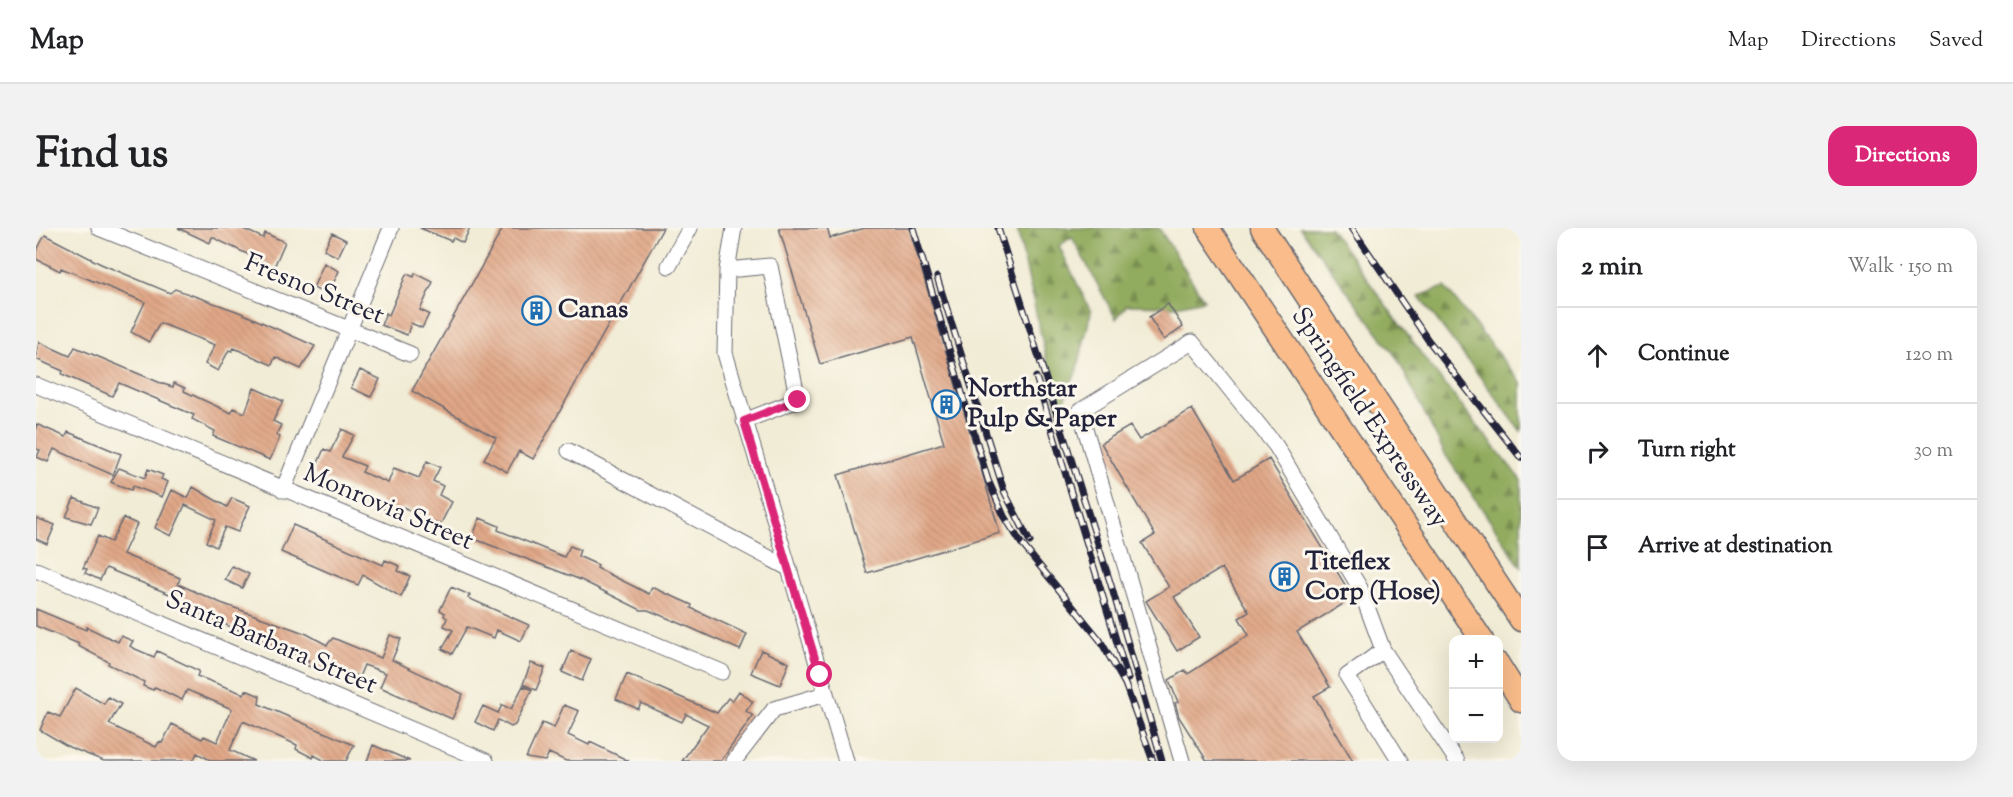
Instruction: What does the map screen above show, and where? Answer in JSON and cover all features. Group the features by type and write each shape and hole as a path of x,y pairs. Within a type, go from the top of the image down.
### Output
{"highway":[{"name":"Springfield Expressway","path":"1208,228 1479,635"},
{"name":"Springfield Expressway","path":"1262,228 1521,620"},
{"path":"1503,672 1521,701"}],"street":[{"name":"Fresno Street","path":"99,228 410,354"},
{"path":"283,490 391,228"},
{"path":"669,266 690,228"},
{"path":"734,228 727,270 725,353 846,761"},
{"path":"727,270 770,266 798,400 744,421"},
{"path":"1182,761 1133,600 1080,411 1192,342 1276,446 1360,588 1383,650 1457,761"},
{"name":"Monrovia Street","path":"36,386 722,672"},
{"path":"569,451 788,568"},
{"name":"Santa Barbara Street","path":"36,570 486,761"},
{"path":"1383,650 1347,676 1400,761"},
{"path":"734,761 774,709 825,694"}],"green space":[{"path":"1017,228 1159,228 1204,300 1176,306 1127,305 1116,319 1072,237 1059,246 1091,312 1078,367 1059,415"},
{"path":"1300,228 1330,228 1430,366 1521,480 1521,567 1445,454 1397,358"},
{"path":"1445,287 1521,383 1521,431 1419,296"}],"building":[{"path":"178,228 241,228 263,238 265,233 285,242 274,267 212,237 210,243"},
{"path":"420,228 470,228 463,243 453,238 451,241"},
{"name":"Canas","path":"503,228 663,228 533,459 519,451 507,472 484,459 496,438 412,391"},
{"name":"Northstar Pulp & Paper","path":"779,228 827,228 830,238 865,228 909,228 1000,533 867,573 838,475 944,443 913,337 820,364"},
{"path":"332,233 346,240 338,257 324,250"},
{"path":"45,235 101,264 170,293 175,289 239,312 315,346 301,369 275,357 272,365 234,348 232,351 229,350 218,371 205,364 215,345 160,323 149,342 131,332 145,302 61,268 60,271 36,259 36,252"},
{"path":"324,263 339,271 328,295 313,288"},
{"path":"415,273 433,282 420,310 429,314 422,328 411,323 407,335 381,325 386,313 389,315 405,277 407,274 414,277"},
{"path":"1168,304 1183,327 1164,340 1149,317"},
{"path":"39,342 70,356 75,347 163,384 173,387 174,383 185,388 184,391 231,413 233,408 245,413 254,388 283,401 273,421 281,425 276,435 280,437 270,460 213,436 215,431 192,419 194,415 119,383 112,396 62,374 63,371 36,359"},
{"path":"360,370 380,379 371,397 351,388"},
{"name":"Titeflex Corp (Hose)","path":"1192,409 1234,480 1269,459 1353,598 1297,632 1330,687 1314,696 1353,761 1207,761 1179,717 1175,703 1178,702 1169,680 1185,670 1188,674 1249,635 1239,618 1249,612 1222,568 1174,597 1199,637 1177,651 1146,601 1169,587 1142,543 1155,535 1101,443 1130,426 1139,440"},
{"path":"36,424 66,437 68,432 121,454 113,475 54,449 48,462 37,457 40,450 36,449"},
{"path":"342,429 354,435 342,457 365,466 362,472 388,483 394,468 419,478 427,461 440,467 433,481 443,486 439,495 452,502 440,525 403,507 400,515 379,507 381,501 313,474 324,449 330,452"},
{"path":"119,468 145,478 148,469 163,475 161,479 168,482 162,497 133,486 131,490 111,482"},
{"path":"193,487 227,507 232,498 250,506 238,532 225,527 216,547 206,542 216,520 185,505 171,536 155,528 172,490 188,498"},
{"path":"74,498 98,508 91,524 66,517"},
{"path":"36,518 55,525 47,544 36,539"},
{"path":"123,518 137,524 123,554 180,578 178,584 221,603 307,634 327,645 333,638 381,658 390,635 401,639 392,660 463,694 452,719 380,687 386,673 364,665 359,677 328,663 323,673 306,665 309,660 186,608 189,602 106,568 100,580 85,573 87,569 83,568 98,536 111,542"},
{"path":"480,518 499,526 498,530 564,557 570,546 580,550 578,556 649,594 652,587 692,605 691,608 747,634 740,650 648,610 641,610 581,580 472,538"},
{"path":"293,525 383,565 385,560 400,566 398,571 410,576 401,597 363,575 358,585 281,552"},
{"path":"232,566 249,574 242,588 225,580"},
{"path":"451,587 470,595 468,598 529,625 521,641 497,630 494,638 467,627 452,654 442,649 453,630 444,626 447,618 440,610"},
{"path":"36,609 86,630 87,627 118,642 121,636 133,641 130,646 133,648 154,657 157,651 199,671 197,676 244,694 246,690 260,696 259,704 354,745 346,761 325,761 314,755 313,758 296,749 297,745 243,721 230,750 254,761 212,761 197,753 193,761 104,761 69,747 40,730 48,712 60,717 76,688 104,704 108,697 121,704 109,724 156,747 159,742 162,743 172,724 202,739 204,736 217,742 232,709 187,690 182,700 155,687 153,690 143,686 144,682 108,664 109,662 78,646 79,644 36,626"},
{"path":"761,650 789,663 780,685 751,673"},
{"path":"571,651 591,659 582,681 562,672"},
{"path":"531,663 545,668 536,690 523,684"},
{"path":"627,674 717,713 728,698 732,701 739,691 753,702 746,711 753,716 721,761 682,761 708,725 686,714 682,722 641,703 638,709 616,699"},
{"path":"523,686 532,690 515,725 511,727 498,720 493,731 475,722 483,706 498,713 502,705 511,709"},
{"path":"564,705 579,711 568,735 589,745 590,742 629,761 566,761 549,753 545,761 526,758 542,723 554,728"},
{"path":"373,745 410,761 367,761"}],"railway":[{"path":"913,228 988,480 1004,516 1021,543 1100,640 1125,684 1153,761"},
{"path":"998,228 1111,585 1162,761"},
{"path":"1352,228 1428,340 1521,458"},
{"path":"937,277 1004,491 1030,542"},
{"path":"1036,377 1128,679"}],"place":[{"name":"Canas","path":"537,310"},
{"name":"Northstar Pulp & Paper","path":"947,404"},
{"name":"Titeflex Corp (Hose)","path":"1284,577"}],"route":[{"path":"798,400 744,421 820,675"}]}
